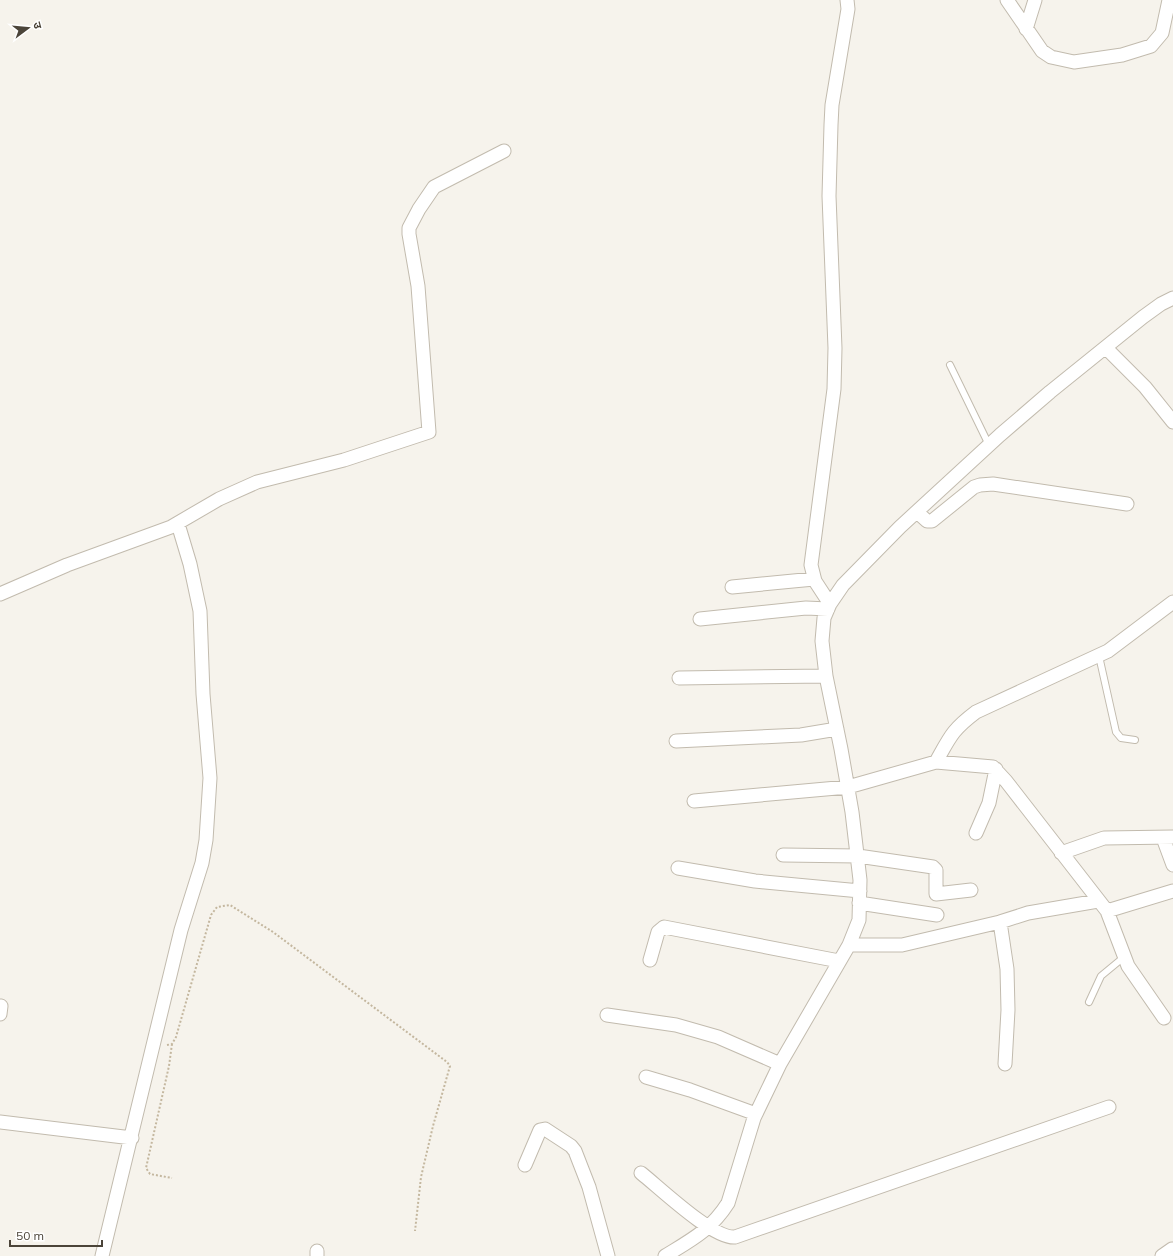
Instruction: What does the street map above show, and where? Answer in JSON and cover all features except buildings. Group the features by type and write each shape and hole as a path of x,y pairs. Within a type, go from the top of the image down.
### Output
{"street":[{"path":"829,606 814,579 811,565 835,376 829,196 832,105 848,9 847,0"},
{"path":"1007,0 1042,51 1065,62 1122,55 1148,48 1161,36 1164,30 1170,0"},
{"path":"1026,29 1035,0"},
{"path":"0,594 67,566 178,524 219,500 257,482 358,456 429,432 418,286 409,228 419,209 434,187 504,151"},
{"path":"666,1256 709,1228 720,1216 728,1203 756,1114 780,1064 849,945 858,920 860,897 858,856 848,787 826,676 822,630 829,606 844,585 917,512 989,444 1050,392 1161,304 1173,298"},
{"path":"1106,348 1145,387 1173,422"},
{"path":"917,512 927,521 932,521 974,488 980,485 993,484 1127,504"},
{"path":"102,1256 132,1138 181,930 202,863 209,813 210,778 203,694 200,611 190,564 178,524"},
{"path":"732,587 814,579"},
{"path":"936,762 958,725 976,712 1108,652 1173,602"},
{"path":"700,619 829,606"},
{"path":"679,678 826,676"},
{"path":"676,741 801,735 837,729"},
{"path":"694,801 848,787 936,762 988,766 996,769 1107,911 1128,966 1164,1018"},
{"path":"976,833 989,803 996,769"},
{"path":"1061,853 1104,838 1168,837 1173,865"},
{"path":"783,855 858,856 935,867 936,894 971,890"},
{"path":"678,868 860,897 937,915"},
{"path":"1107,911 1173,891"},
{"path":"849,945 902,945 1000,922 1028,913 1098,901"},
{"path":"1000,922 1007,983 1008,1010 1005,1064"},
{"path":"650,960 658,932 664,927 840,961"},
{"path":"607,1015 676,1025 718,1037 780,1064"},
{"path":"646,1077 690,1090 756,1114"},
{"path":"641,1173 709,1228 727,1237 739,1236 1109,1107"},
{"path":"0,1122 132,1138"},
{"path":"525,1165 540,1130 546,1129 571,1146 580,1160 608,1256"}],"lane":[{"path":"950,365 989,444"},
{"path":"1099,656 1116,732 1121,738 1135,740"},
{"path":"1090,1002 1101,976 1124,957"}],"path":[{"path":"172,1178 150,1174 146,1168 169,1066 172,1044 176,1037 210,915 217,907 224,904 230,905 273,932 447,1062 450,1068 433,1126 421,1178 415,1231"},
{"path":"154,1041 168,1046 172,1044"}]}
